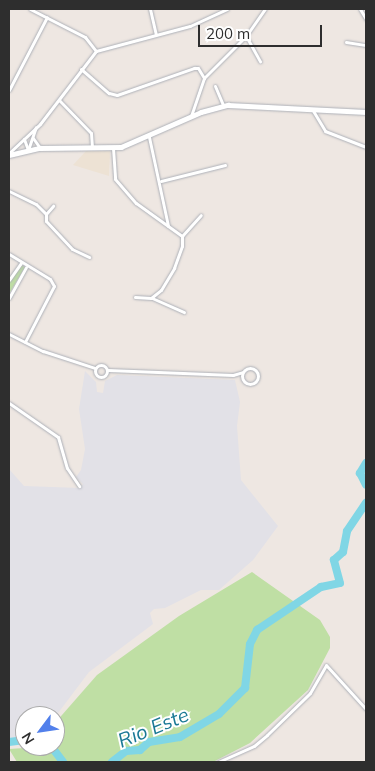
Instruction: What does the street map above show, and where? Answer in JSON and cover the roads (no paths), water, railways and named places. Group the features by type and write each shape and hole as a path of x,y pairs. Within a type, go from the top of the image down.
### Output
{"main road":[{"path":"9,154 40,148 113,148 149,137 191,116 223,105 366,112"}],"street":[{"path":"30,9 85,37 96,51"},
{"path":"150,9 156,34"},
{"path":"9,154 59,100 96,51 190,26 227,9"},
{"path":"191,116 204,78 246,36 265,9"},
{"path":"360,9 366,20"},
{"path":"9,90 47,17"},
{"path":"246,36 260,61"},
{"path":"346,42 366,45"},
{"path":"81,69 109,94 117,95 194,68 198,68 204,78"},
{"path":"215,86 223,105"},
{"path":"59,100 90,133 92,148"},
{"path":"312,109 325,131 366,147"},
{"path":"28,150 36,127"},
{"path":"33,137 40,148"},
{"path":"149,137 161,181 168,226"},
{"path":"24,138 28,150"},
{"path":"113,148 115,179 136,203 182,236"},
{"path":"161,181 225,165"},
{"path":"9,191 36,204 46,214"},
{"path":"53,206 46,214 46,222 72,249 89,257"},
{"path":"151,298 161,290 174,268 182,246 182,236 201,215"},
{"path":"9,254 26,267 50,279 54,286 25,342"},
{"path":"9,280 21,263"},
{"path":"9,298 26,267"},
{"path":"135,298 151,298 184,312"},
{"path":"9,334 25,342 95,368 103,364 108,370"},
{"path":"95,368 96,374 101,377 108,370 233,375 252,368 258,376 253,384 233,375"},
{"path":"243,372 244,381"},
{"path":"9,402 58,437 67,468 79,486"},
{"path":"218,762 254,746 267,735 310,693 326,665 366,709"}],"waterway":[{"name":"Rio Este","path":"366,463 360,473 366,485"},
{"name":"Rio Este","path":"112,762 126,751 140,750 149,742 180,737 219,714 245,688 250,644 257,630 321,587 340,583 334,560 343,552 347,531 366,503"},
{"name":"Rio Este","path":"9,742 15,741"},
{"name":"Rio Este","path":"58,756 63,762"}]}
